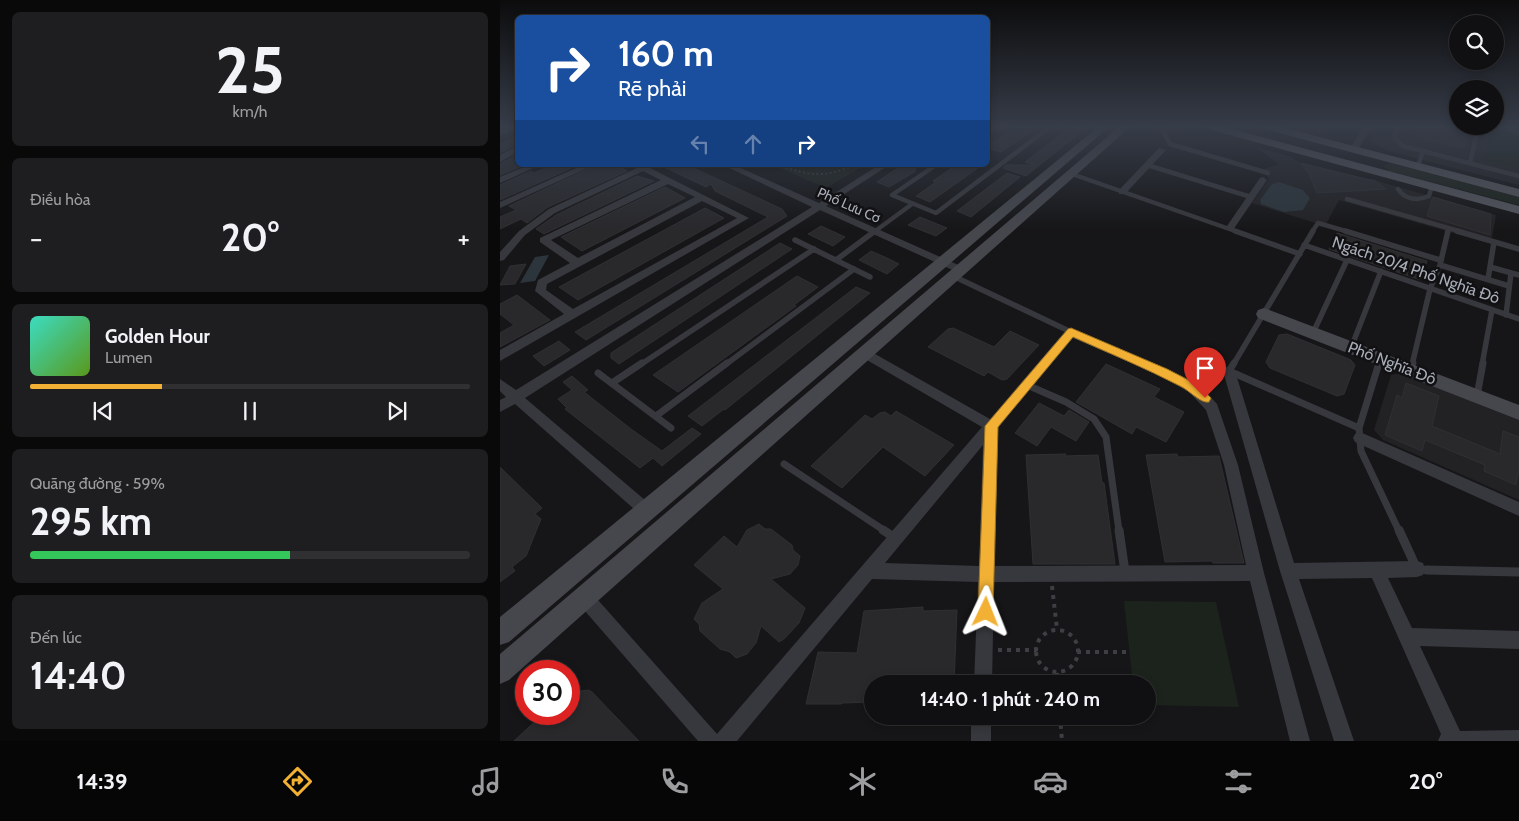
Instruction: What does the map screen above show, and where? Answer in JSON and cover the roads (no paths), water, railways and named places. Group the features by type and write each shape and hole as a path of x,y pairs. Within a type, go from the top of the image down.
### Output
{"main road":[{"path":"1341,162 1519,210"},
{"path":"1400,162 1519,193"}],"street":[{"path":"500,671 864,353 1067,162"},
{"path":"500,634 647,510 1086,162"},
{"path":"1122,192 1151,162"},
{"path":"500,180 531,167"},
{"path":"500,205 586,167"},
{"path":"500,258 522,233 552,211 642,167"},
{"path":"500,356 744,218 646,167"},
{"name":"Phố Lưu Cơ","path":"731,167 819,206 952,269"},
{"path":"500,406 882,167"},
{"path":"1230,228 1265,177"},
{"path":"578,263 544,240 668,180"},
{"path":"573,315 540,291 542,282 702,197"},
{"name":"Phố Nghĩa Đô","path":"1264,314 1519,413"},
{"path":"724,741 1071,332 1163,372 1194,388 1212,408 1231,465 1256,573 1300,741"},
{"path":"864,353 991,426"},
{"path":"1229,371 1288,572 1344,741"},
{"path":"500,384 647,510"},
{"path":"983,675 991,426"},
{"path":"1360,433 1519,509"},
{"path":"1288,572 1376,569 1422,570"},
{"path":"1376,569 1454,741"},
{"path":"868,570 987,574 1256,573"},
{"path":"584,597 711,741"},
{"path":"1408,637 1519,640"},
{"path":"980,741 981,725"},
{"path":"1448,741 1519,740"}],"lane":[{"path":"933,167 892,195 936,213 1004,162"},
{"path":"1221,162 1265,177"},
{"path":"1418,166 1419,162"},
{"path":"1464,162 1519,176"},
{"path":"1148,165 1251,197"},
{"path":"1072,174 1300,254"},
{"path":"1398,189 1405,196 1423,199 1429,196 1432,186"},
{"path":"1346,199 1519,249"},
{"path":"836,260 912,204"},
{"path":"1360,433 1229,371 1318,223 1509,286"},
{"path":"1411,371 1430,289 1440,262 1448,229"},
{"path":"795,240 870,277"},
{"path":"1488,279 1494,242"},
{"name":"Ngách 20/4 Phố Nghĩa Đô","path":"1304,245 1519,319"},
{"path":"612,383 814,249"},
{"path":"1313,333 1347,260"},
{"path":"1490,266 1519,275"},
{"path":"656,416 854,269"},
{"path":"952,269 1071,332"},
{"path":"1351,348 1381,271"},
{"path":"1506,315 1511,273"},
{"path":"1477,396 1492,310"},
{"path":"1380,359 1360,433 1362,451 1422,570 1519,572"},
{"path":"598,373 671,428"},
{"path":"1027,384 1066,402 1094,419 1106,437 1126,573"},
{"path":"784,464 895,538"}]}
